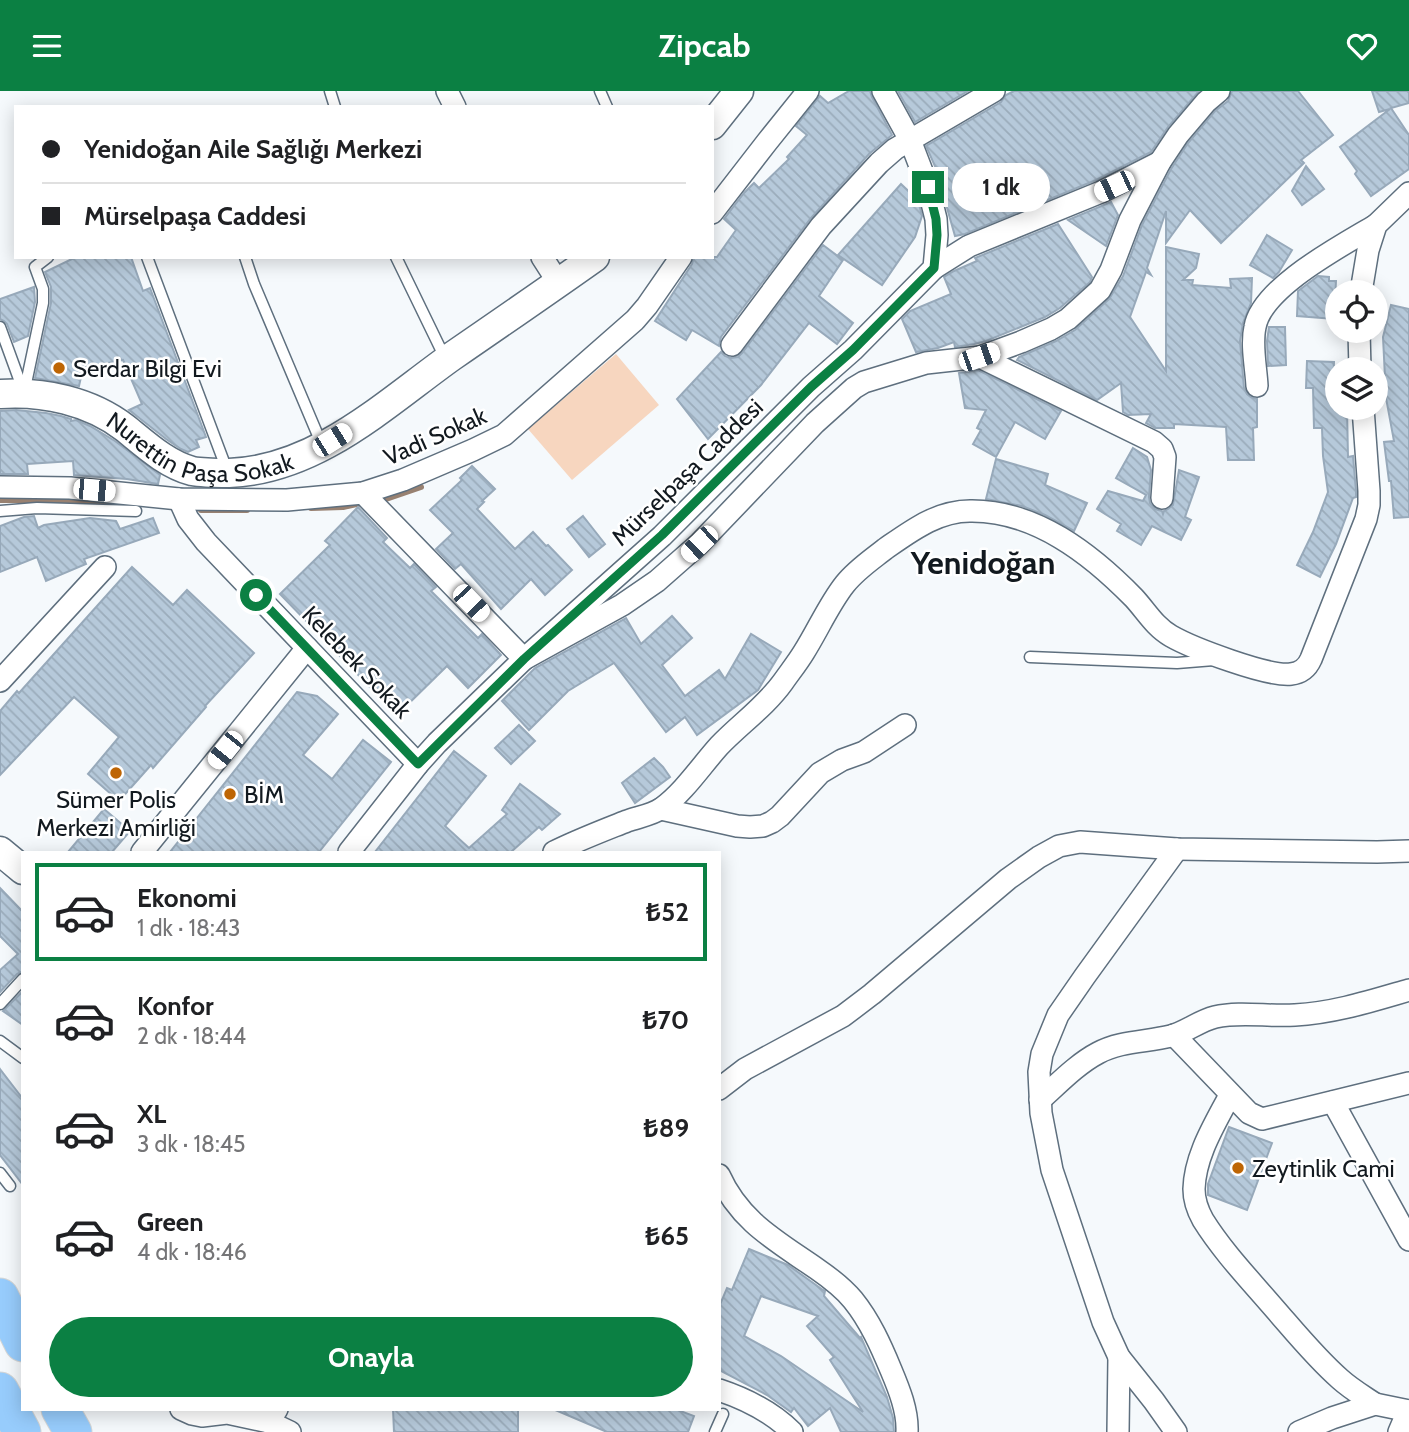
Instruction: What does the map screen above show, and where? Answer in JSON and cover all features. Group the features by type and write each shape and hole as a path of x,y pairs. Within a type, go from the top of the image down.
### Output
{"highway":[{"path":"7,1298 21,1336"},
{"path":"0,1391 22,1432"},
{"path":"56,1411 66,1432"},
{"path":"61,1411 73,1432"}],"street":[{"path":"714,122 739,91"},
{"path":"714,210 808,91"},
{"path":"883,91 910,141 928,187 936,219 937,248 934,268"},
{"path":"732,345 821,226 879,163 895,149 994,91"},
{"path":"363,493 524,659 622,605 657,581 699,544 815,423 853,388 864,382 926,363 979,357 1021,342 1068,319 1100,290 1111,270 1130,219 1160,162 1178,135 1219,91"},
{"name":"Mürselpaşa Caddesi","path":"350,851 418,764 524,659 662,535 934,268 969,246 1076,203 1160,162"},
{"path":"1256,386 1255,325 1269,300 1283,285 1376,225 1409,193"},
{"path":"1363,280 1376,225"},
{"path":"543,259 558,282"},
{"name":"Nurettin Paşa Sokak","path":"12,393 39,394 84,405 105,415 172,463 192,471 201,485 262,470 322,445 371,416 592,259"},
{"name":"Vadi Sokak","path":"0,487 201,485 287,500 363,493 403,480 504,435 635,320 680,259"},
{"path":"979,357 1154,442 1162,449 1165,457 1162,498"},
{"path":"556,851 590,835 661,809 780,685 853,575 917,527 943,515 960,511 982,511 1012,515 1031,522 1073,546 1105,571 1171,636 1258,669 1279,674 1301,672 1311,659 1360,535 1369,505 1364,420"},
{"name":"Kelebek Sokak","path":"201,485 188,519 206,542 418,764"},
{"path":"0,681 105,567"},
{"path":"143,851 307,648"},
{"path":"661,809 737,826 763,826 780,816 820,772 864,752 905,725"},
{"path":"721,1088 751,1066 843,1016 1008,880 1059,846 1080,842 1177,849 1409,851"},
{"path":"1176,1432 1119,1357 1103,1322 1052,1170 1040,1100 1039,1072 1042,1054 1058,1014 1177,849"},
{"path":"1040,1100 1080,1065 1118,1045 1174,1035 1213,1017 1246,1014 1292,1016 1326,1012 1409,990"},
{"path":"1174,1035 1230,1095 1249,1113 1262,1119 1409,1083"},
{"path":"1230,1095 1208,1137 1196,1173 1194,1190 1196,1205 1202,1218 1217,1240 1312,1352 1338,1378 1375,1403 1409,1411 1399,1432"},
{"path":"1333,1102 1409,1240"},
{"path":"721,1179 732,1200 748,1219 832,1280 853,1299 867,1319 897,1384 904,1407 907,1432"},
{"path":"1118,1432 1119,1357"},
{"path":"721,1391 743,1398 765,1410 792,1432"},
{"path":"1299,1432 1375,1403"},
{"path":"185,1411 202,1416 227,1413 273,1416 290,1432"}],"lane":[{"path":"12,393 43,303 43,289 35,267 45,259"},
{"path":"147,259 201,485"},
{"path":"246,259 322,445"},
{"path":"397,259 447,360"},
{"path":"0,327 12,393"},
{"path":"0,511 37,508 136,512"},
{"path":"1031,657 1177,663 1227,659"},
{"path":"0,1005 21,981"},
{"path":"0,1041 21,1057"},
{"path":"0,1173 10,1186"},
{"path":"715,1432 723,1414"}],"shaded area":[{"path":"616,354 659,405 572,480 528,429"}],"building":[{"path":"849,91 870,91 892,135 869,154 811,218 721,337 719,346 692,330 686,340 655,321 693,259 717,257 736,230 724,219 744,193 754,183 759,188 789,159 787,157 807,135 796,126 820,96 828,103"},
{"path":"898,91 968,91 915,122"},
{"path":"1014,91 1199,91 1151,152 1096,180 955,236 940,183 942,182 926,146 1001,102 1006,95"},
{"path":"1232,91 1298,91 1333,135 1301,160 1304,163 1221,243 1190,210 1166,243 1166,211 1147,268 1151,275 1146,272 1130,317 1166,371 1166,247 1199,254 1196,268 1183,280 1193,280 1192,285 1231,288 1230,279 1252,278 1251,303 1243,323 1240,341 1244,388 1247,394 1257,399 1257,427 1253,428 1254,460 1228,460 1226,427 1174,424 1174,428 1155,428 1146,423 1151,414 1128,415 1123,412 1121,383 1097,400 1017,360 1075,330 1109,299 1123,276 1142,225 1171,169 1188,143 1215,111 1228,101"},
{"path":"1372,91 1409,91 1409,103 1391,108 1409,135 1409,169 1371,196 1340,147 1390,109 1379,112"},
{"path":"1306,166 1324,189 1302,205 1292,191"},
{"path":"901,184 918,200 922,216 915,237 882,285 838,255"},
{"path":"1111,202 1118,215 1106,246 1068,220"},
{"path":"1058,224 1092,277 1090,282 1060,308 1045,317 986,341 955,347 954,342 916,352 902,319 910,311 951,294 944,277 977,261 975,258"},
{"path":"1267,235 1292,250 1273,278 1250,265"},
{"path":"823,245 843,260 819,296 853,323 837,344 809,323 761,385 708,439 677,399 721,352 731,358 742,353"},
{"path":"72,259 132,259 143,291 150,288 206,437 196,440 199,447 188,452 181,449 129,410 142,404 123,360 83,368 79,386 35,378 51,303 51,287 45,272"},
{"path":"1318,276 1329,277 1329,280 1325,280 1325,318 1297,316 1298,291"},
{"path":"34,287 35,302 28,336 14,342 7,324 0,319 0,299"},
{"path":"1391,305 1409,309 1409,517 1394,518 1384,442 1394,441 1388,409 1388,357 1384,357 1383,343 1388,343"},
{"path":"1269,327 1285,327 1286,365 1268,366"},
{"path":"1307,361 1325,362 1325,420 1347,420 1348,457 1353,456 1356,491 1356,497 1353,498 1320,577 1297,565 1328,492 1322,428 1314,428 1313,388 1306,388"},
{"path":"978,370 1061,411 1045,439 1015,422 996,457 973,444 981,430 977,428 986,410 965,408 959,373"},
{"path":"16,410 61,416 90,426 160,475 158,484 74,475 73,461 27,464 28,474 0,474 0,411"},
{"path":"1133,448 1147,457 1151,470 1150,503 1163,514 1173,505 1179,470 1199,477 1185,517 1191,520 1181,540 1152,526 1141,545 1117,531 1121,524 1097,509 1108,491 1143,501 1146,495 1116,478"},
{"path":"996,459 1048,474 1045,485 1087,503 1074,531 1022,506 986,499"},
{"path":"472,466 495,489 477,509 515,549 533,532 572,570 545,595 531,579 501,609 461,564 455,569 436,549 453,533 430,510 462,480 460,478"},
{"path":"358,507 387,538 383,542 410,568 414,564 436,587 431,591 478,638 482,634 501,655 468,688 447,666 397,715 280,594 330,545 325,541"},
{"path":"34,516 38,528 90,518 116,521 120,529 153,518 159,533 84,559 86,564 46,581 37,557 0,572 0,526"},
{"path":"583,516 605,544 589,557 567,529"},
{"path":"132,567 173,605 187,590 254,653 153,768 151,765 119,801 88,774 119,737 74,697 0,775 0,711"},
{"path":"672,616 692,638 662,665 685,696 719,670 725,679 751,634 781,652 758,690 697,735 685,717 666,732 614,663 568,691 529,730 502,701 535,668 626,618 641,644"},
{"path":"297,692 317,696 338,714 303,755 332,779 363,740 391,762 320,851 171,851"},
{"path":"519,725 535,741 511,764 495,748"},
{"path":"454,751 486,776 445,826 469,848 507,814 502,810 520,784 560,814 542,830 539,827 512,851 376,851"},
{"path":"654,758 670,777 635,803 622,783"},
{"path":"104,809 130,831 113,851 69,851"},
{"path":"0,888 21,910 21,972 0,992 0,970 18,954 0,936"},
{"path":"21,993 21,1024 3,1011"},
{"path":"0,1069 21,1096 21,1182 0,1155"},
{"name":"Zeytinlik Cami","path":"1229,1127 1272,1143 1247,1210 1208,1195 1208,1184"},
{"path":"749,1249 788,1265 825,1291 824,1296 861,1337 887,1397 894,1432 841,1432 830,1408 808,1426 794,1408 791,1412 767,1395 721,1371 721,1302 727,1288 732,1290","holes":["761,1296 818,1316 807,1326 834,1357 830,1360 863,1412 781,1356 744,1336"]},
{"path":"393,1411 518,1411 518,1432 394,1432"},
{"path":"558,1411 680,1411 694,1416 688,1432 607,1432"}],"waterway":[{"path":"386,499 421,487"},
{"path":"0,500 123,504"},
{"path":"311,508 343,507 361,503"},
{"path":"201,510 247,510"}],"place":[{"name":"Serdar Bilgi Evi","path":"59,368"},
{"name":"Sümer Polis Merkezi Amirliği","path":"116,773"},
{"name":"BİM","path":"230,794"},
{"name":"Zeytinlik Cami","path":"1238,1168"}],"district":[{"name":"Yenidoğan","path":"983,562"}],"route":[{"path":"256,595 418,764 524,659 662,535 934,268 937,248 936,219 928,187"}]}
